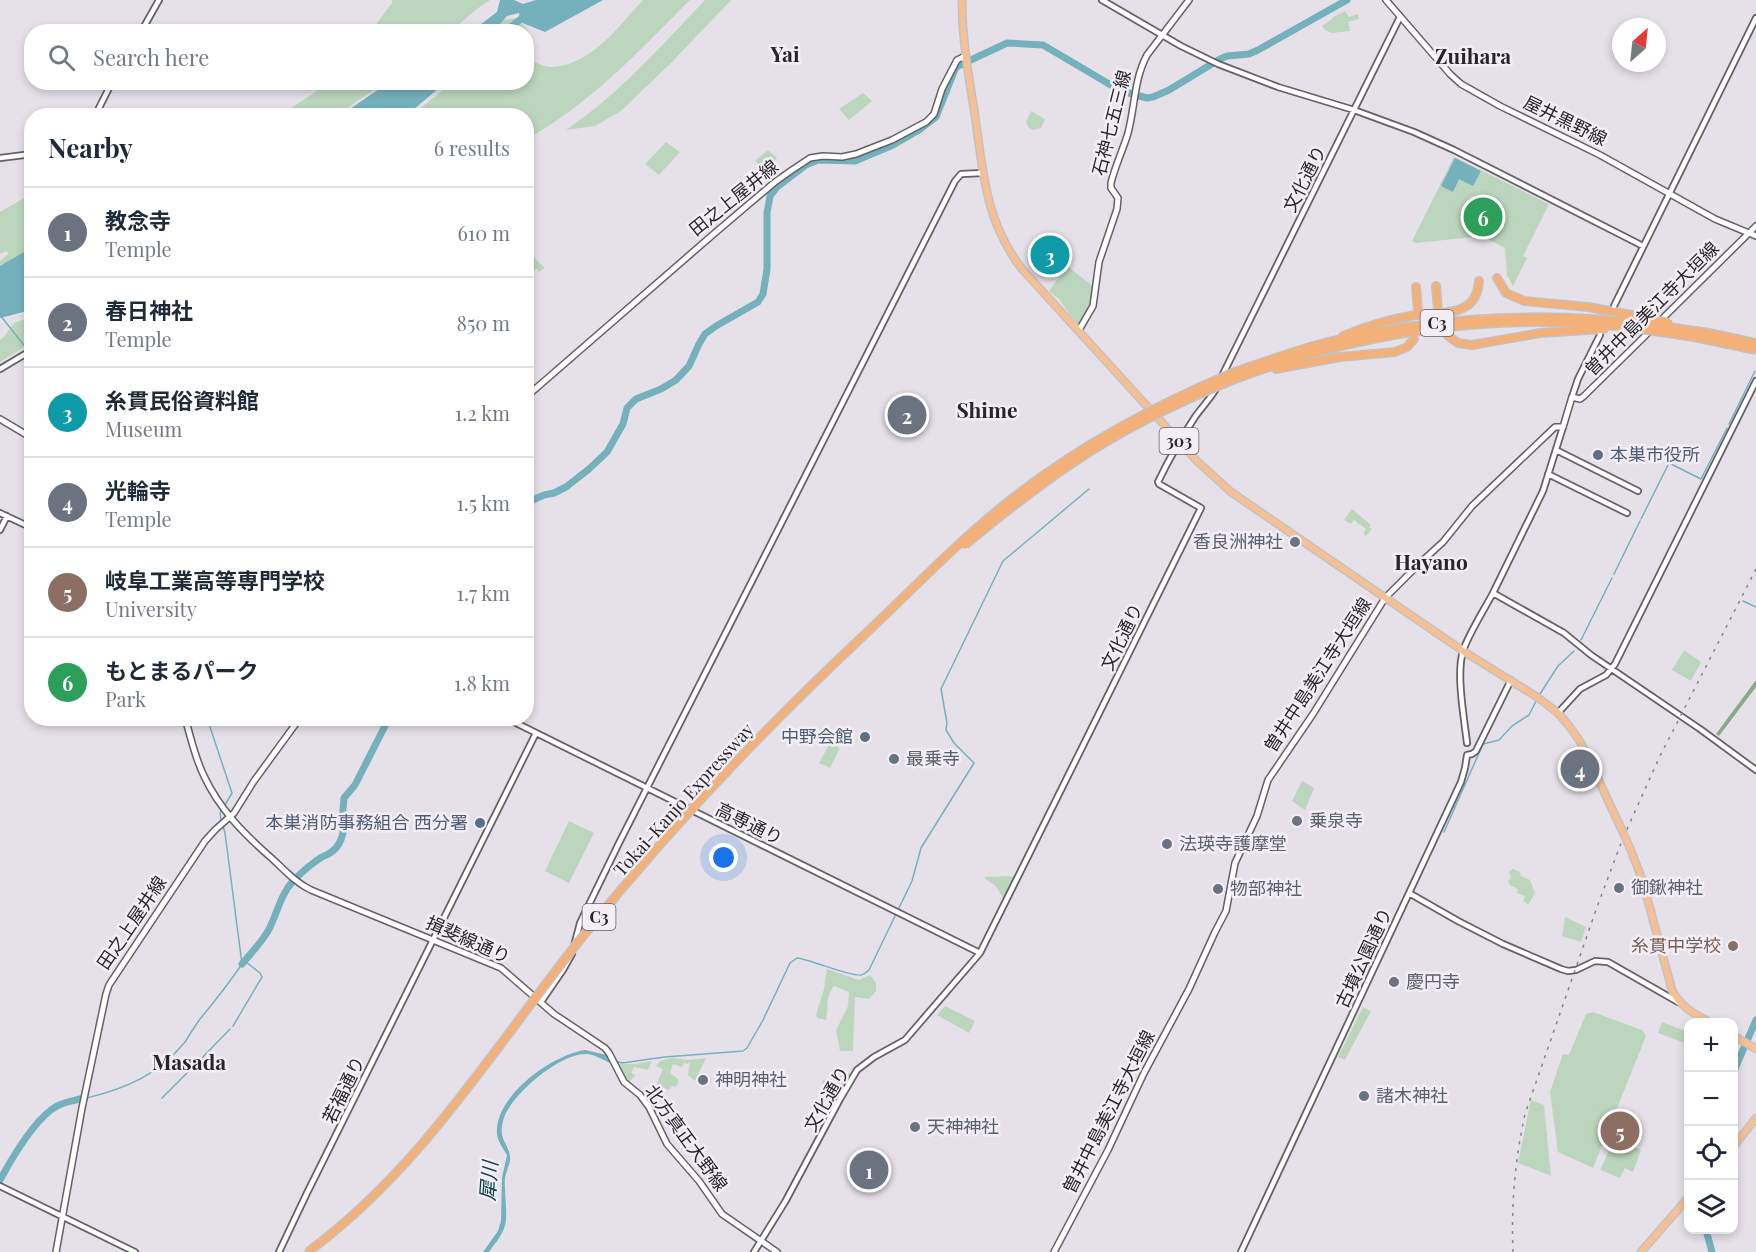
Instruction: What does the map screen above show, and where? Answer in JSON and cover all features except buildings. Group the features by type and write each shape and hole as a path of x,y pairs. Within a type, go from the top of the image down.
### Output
{"highway":[{"name":"303","path":"962,0 961,18 965,56 989,208 1010,254 1179,442 1225,488 1463,651 1542,700 1558,713 1581,744 1630,848 1642,879 1667,975 1679,1002"},
{"path":"1497,278 1506,293 1524,301 1588,308 1648,321"},
{"path":"1327,343 1363,328 1388,321 1463,308 1475,297 1479,281"},
{"path":"1436,286 1438,310"},
{"path":"1416,287 1418,311"},
{"name":"Tokai-Kanjo Expressway","path":"308,1252 371,1199 427,1140 583,936 708,791 789,707 994,514 1073,455 1170,400 1267,361 1327,343 1394,329 1503,317 1577,317 1648,321 1756,344"},
{"name":"Tokai-Kanjo Expressway","path":"1233,376 1360,342 1427,330 1472,325 1557,322 1640,329 1756,350"},
{"path":"1447,335 1458,343 1467,345 1557,331 1640,329"},
{"path":"1247,374 1333,358 1395,352 1407,347 1414,339"},
{"path":"1679,1002 1701,1018"},
{"path":"1738,1039 1754,1048"},
{"path":"1738,1143 1756,1118"},
{"path":"1738,1143 1756,1123"},
{"path":"1643,1252 1684,1206"}],"main road":[{"name":"石神七五三線","path":"1079,330 1093,306 1099,262 1117,209 1118,197 1111,188 1111,183 1129,131 1142,64 1189,0"},
{"name":"屋井黒野線","path":"1386,0 1461,84 1500,106 1600,155 1715,219 1756,236"},
{"name":"田之上屋井線","path":"534,390 716,232 792,170 810,158 856,154 926,123 934,114 942,89 957,60 965,56"},
{"name":"曽井中島美江寺大垣線","path":"1572,397 1580,399 1584,396 1756,226"},
{"path":"1563,427 1572,397"},
{"path":"0,419 24,433"},
{"name":"曽井中島美江寺大垣線","path":"1054,1252 1108,1150 1144,1073 1189,989 1226,911 1235,863 1257,816 1268,780 1313,714 1385,598 1443,542 1472,506 1493,485 1555,427 1563,427"},
{"path":"188,726 203,775 226,821"},
{"name":"田之上屋井線","path":"56,1252 84,1100 109,985 205,842 226,821 294,726"},
{"name":"揖斐線通り","path":"226,821 236,825 296,880 311,890 501,968 554,1014 609,1053"},
{"name":"北方真正大野線","path":"609,1053 624,1082 640,1095 649,1107 667,1144 699,1181 722,1214 777,1252"}],"street":[{"path":"146,24 159,0"},
{"path":"1102,0 1199,55 1242,74 1414,132 1643,246"},
{"name":"文化通り","path":"754,1252 785,1202 857,1070 873,1057 905,1040 981,953 1201,508 1158,482 1175,447 1212,396 1400,17"},
{"path":"1614,306 1756,18"},
{"path":"99,108 108,90"},
{"path":"0,158 24,154"},
{"path":"541,1002 567,964 580,923 955,181 961,174 983,173"},
{"path":"1572,397 1578,379 1600,335"},
{"path":"0,369 24,355"},
{"path":"1558,713 1580,689 1606,675 1612,669 1756,381"},
{"path":"1467,743 1461,672 1463,651 1539,500 1563,427"},
{"path":"1556,450 1638,491"},
{"path":"1548,474 1627,513"},
{"path":"0,513 24,524"},
{"path":"0,530 7,516"},
{"path":"1493,593 1564,633 1756,770"},
{"name":"古墳公園通り","path":"1241,1252 1461,782 1466,768 1467,755 1476,751 1511,680"},
{"name":"高専通り","path":"521,726 981,953"},
{"name":"若福通り","path":"279,1252 536,734"},
{"path":"1409,893 1503,944 1555,966 1572,970 1595,961 1608,962 1679,1002"},
{"path":"0,1186 135,1252"}],"green space":[{"path":"392,0 490,0 459,24 376,24"},
{"path":"643,0 690,0 613,76 572,110 534,135 534,108 421,108 443,90 534,90 534,62 548,67 565,65 591,52 613,33"},
{"path":"705,0 731,0 621,111 595,126 566,130 622,85"},
{"path":"1345,11 1349,17 1358,14 1359,19 1348,22 1350,31 1332,33 1325,30 1322,26"},
{"path":"516,18 522,24 486,24"},
{"path":"317,90 374,90 347,108 291,108"},
{"path":"863,93 872,101 849,120 839,109"},
{"path":"1031,111 1045,119 1041,128 1033,130 1029,128 1026,122"},
{"path":"666,142 680,152 659,175 645,164"},
{"path":"768,150 777,158 767,172 755,161"},
{"path":"1454,157 1549,204 1523,256 1527,258 1513,286 1507,275 1505,248 1482,236 1416,243 1412,241"},
{"path":"24,198 24,264 0,270 0,261 8,254 7,251 0,254 0,212"},
{"path":"534,255 545,268 539,272 537,269 534,270"},
{"path":"1067,266 1094,287 1092,305 1079,325 1059,299 1049,291"},
{"path":"24,319 24,347 0,362 0,340 14,323"},
{"path":"1352,509 1371,525 1369,527 1372,529 1366,536 1363,533 1366,529 1354,520 1351,524 1344,520"},
{"path":"1684,650 1701,662 1691,681 1672,670"},
{"path":"1756,680 1756,687 1719,736 1716,734"},
{"path":"830,743 840,748 830,768 819,763"},
{"path":"1302,781 1314,788 1305,810 1292,801"},
{"path":"569,821 594,833 569,883 545,871"},
{"path":"1513,869 1530,880 1535,893 1528,905 1523,901 1525,896 1517,893 1518,889 1510,885 1508,881 1511,878 1509,872"},
{"path":"985,877 1015,877 1004,899 995,885"},
{"path":"1565,917 1586,927 1581,942 1562,936"},
{"path":"827,969 859,980 870,975 876,983 876,991 869,999 855,997 853,1051 840,1051 836,1030 848,1006 849,992 834,986 828,999 826,1020 817,1018 816,1015"},
{"path":"945,1006 975,1021 969,1033 937,1015"},
{"path":"1363,1007 1371,1011 1345,1060 1338,1057"},
{"path":"1593,1012 1642,1030 1646,1036 1593,1168 1558,1152 1550,1092 1563,1054 1569,1055 1586,1014"},
{"path":"1662,1022 1684,1030 1684,1043 1658,1033"},
{"path":"671,1058 690,1060 706,1058 695,1081 688,1075 690,1061 688,1064 684,1063 682,1067 673,1064 670,1073 679,1080 676,1087 672,1086 669,1090 659,1089 656,1086 663,1069 656,1066 660,1061"},
{"path":"652,1061 648,1070 634,1067 631,1073 636,1075 628,1083 620,1064"},
{"path":"847,1073 852,1074 842,1091 822,1083 823,1080"},
{"path":"1531,1100 1544,1105 1551,1176 1518,1163"},
{"path":"1615,1138 1641,1150 1633,1172 1625,1168 1620,1178 1600,1170"}],"water":[{"path":"500,0 514,0 523,4 536,0 603,0 545,32 534,28 534,24 520,22 519,13 507,16 500,24 481,24 497,12"},
{"path":"378,90 437,90 415,108 351,108"},
{"path":"1455,158 1481,171 1473,186 1459,179 1453,192 1441,186"},
{"path":"24,252 24,312 0,318 0,266"},
{"path":"585,1050 607,1055 611,1063 589,1054 574,1056 562,1061 536,1078 507,1111 502,1127 502,1137 510,1159 505,1178 505,1224 500,1237 489,1252 483,1252 498,1231 501,1221 502,1178 507,1155 497,1134 499,1120 505,1106 515,1092 542,1069 572,1053"}],"waterway":[{"path":"534,499 566,487 589,469 607,452 623,424 627,408 636,399 676,380 689,366 705,334 758,302 763,294 767,269 767,213 770,196 777,187 806,165 818,160 855,161 893,145 919,130 936,117 956,67 1007,43 1043,45 1121,91 1147,98 1153,97 1169,90 1220,59 1249,54 1258,50 1347,0"},
{"path":"515,24 527,14"},
{"path":"0,315 24,345"},
{"path":"1729,424 1755,371"},
{"path":"1641,519 1669,463 1701,479 1727,428"},
{"path":"614,1061 622,1063 743,1051 763,1020 790,963 797,958 856,975 864,974 869,970 912,881 921,848 974,763 954,743 946,730 947,723 941,689 1003,561 1089,489"},
{"path":"1614,574 1640,521"},
{"path":"1581,640 1612,578"},
{"path":"1743,601 1756,607"},
{"path":"1540,694 1558,666 1574,651"},
{"path":"1444,832 1483,744 1499,740 1512,726 1529,715 1536,701"},
{"path":"210,726 232,793 225,805"},
{"path":"242,964 268,931 293,881 318,859 334,850 339,843 343,834 344,798 355,785 385,726"},
{"path":"221,821 220,813 223,809"},
{"path":"87,1098 128,1085 153,1072 164,1063 185,1042 242,964 223,826"},
{"path":"233,1026 262,977 246,962"},
{"path":"1738,1062 1756,1020"},
{"path":"199,1061 230,1029"},
{"path":"162,1098 196,1064"},
{"path":"0,1180 25,1139 40,1120 57,1106 80,1099"},
{"path":"1707,1234 1712,1252"}],"railway":[{"path":"1513,1252 1514,1183 1525,1114 1597,907 1623,838 1660,756 1756,569"}],"place":[{"name":"もとまるパーク","path":"1483,217"},
{"name":"糸貫民俗資料館","path":"1050,255"},
{"name":"春日神社","path":"907,415"},
{"name":"本巣市役所","path":"1598,455"},
{"name":"香良洲神社","path":"1295,542"},
{"name":"中野会館","path":"865,737"},
{"name":"最乗寺","path":"894,759"},
{"name":"光輪寺","path":"1580,769"},
{"name":"乗泉寺","path":"1297,821"},
{"name":"本巣消防事務組合 西分署","path":"480,823"},
{"name":"法瑛寺護摩堂","path":"1167,844"},
{"name":"御鍬神社","path":"1619,888"},
{"name":"物部神社","path":"1218,889"},
{"name":"糸貫中学校","path":"1733,946"},
{"name":"慶円寺","path":"1394,982"},
{"name":"神明神社","path":"703,1080"},
{"name":"諸木神社","path":"1364,1096"},
{"name":"天神神社","path":"915,1127"},
{"name":"岐阜工業高等専門学校","path":"1620,1131"},
{"name":"教念寺","path":"869,1170"}],"district":[{"name":"Yai","path":"785,55"},
{"name":"Zuihara","path":"1473,57"},
{"name":"Shime","path":"987,411"},
{"name":"Hayano","path":"1431,563"},
{"name":"Masada","path":"189,1063"}],"water label":[{"name":"犀川","path":"489,1181"}]}
